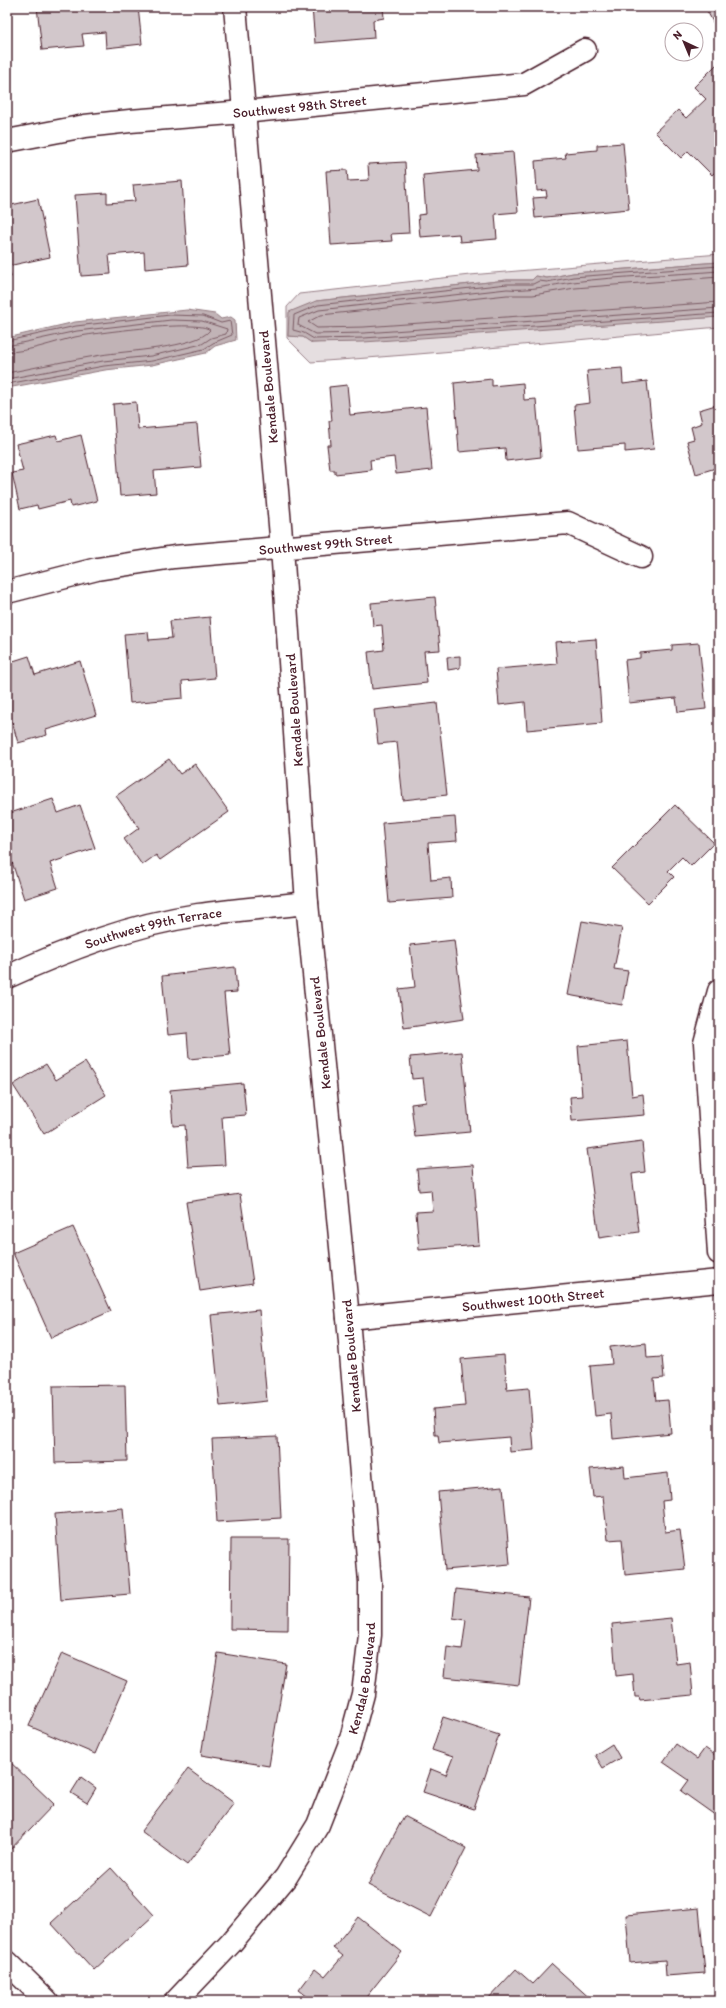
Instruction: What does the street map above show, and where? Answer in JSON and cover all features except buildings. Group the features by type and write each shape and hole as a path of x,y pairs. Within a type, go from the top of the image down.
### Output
{"street":[{"name":"Kendale Boulevard","path":"176,2001 231,1943 286,1877 318,1825 349,1746 363,1694 369,1643 370,1582 348,1318 307,903 282,548 235,7"},
{"name":"Southwest 98th Street","path":"7,141 85,126 244,112 524,84 585,50"},
{"name":"Southwest 99th Street","path":"7,592 97,569 174,557 568,523 640,557"},
{"name":"Southwest 99th Terrace","path":"7,977 73,948 147,926 197,915 307,903"},
{"path":"719,991 705,1043 719,1253"},
{"name":"Southwest 100th Street","path":"348,1318 719,1281"},
{"path":"7,1962 47,2001"}],"shaded area":[{"path":"719,254 719,262 573,273 547,278 536,276 532,280 507,280 316,301 289,326 288,336 303,337 312,343 719,317 719,327 311,362 287,338 287,307 299,294 470,275"}],"water":[{"path":"719,262 719,317 364,342 312,343 303,337 288,336 289,312 316,301 507,280 532,280 536,276 547,278 573,273"},
{"path":"187,310 215,314 221,319 231,317 235,320 236,340 215,346 206,353 152,365 105,370 7,388 7,338 75,322"}]}
